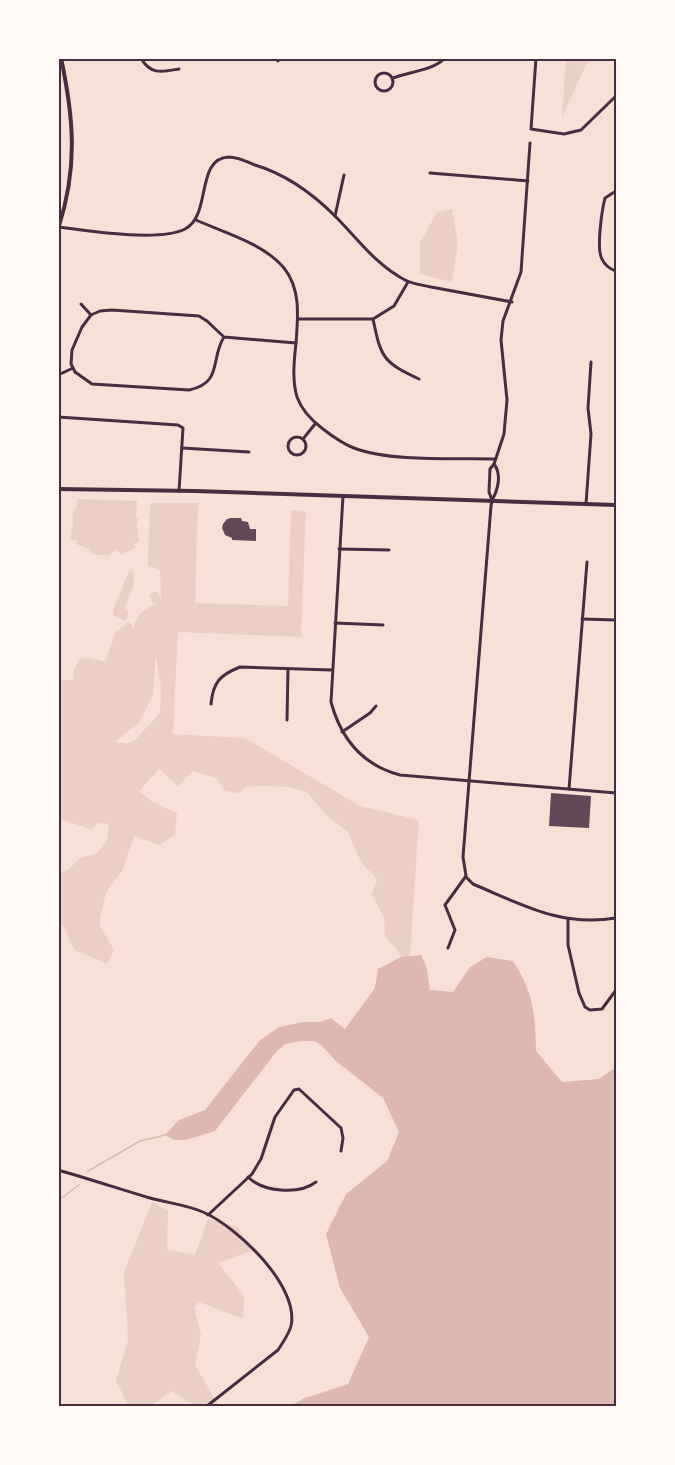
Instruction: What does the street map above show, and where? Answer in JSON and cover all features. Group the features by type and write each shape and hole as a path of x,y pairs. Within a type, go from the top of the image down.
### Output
{"street":[{"path":"61,58 71,108 73,145 69,194 59,228 114,234 171,235 186,229 196,220 200,212 209,170 221,159 230,157 271,170 291,181 335,216 361,246 390,272 408,282 512,302"},
{"path":"141,58 145,65 153,71 179,69"},
{"path":"393,78 436,66 445,58"},
{"path":"536,58 531,129 564,134 580,130 616,96"},
{"path":"386,73 393,78 393,84 388,91 382,91 376,86 376,78 380,74 386,73"},
{"path":"492,500 489,492 490,469 494,464 504,434 507,400 501,340 503,321 512,302 521,272 530,144"},
{"path":"430,173 528,181"},
{"path":"335,216 344,175"},
{"path":"616,191 605,198 600,254 606,265 616,271"},
{"path":"196,220 254,246 273,257 285,269 293,283 297,298 298,319 294,376 297,397 303,410 315,423 351,447 367,453 391,456 495,459"},
{"path":"298,319 373,319 394,306 408,282"},
{"path":"81,304 91,315"},
{"path":"224,337 219,345 214,373 200,387 189,390 92,384 75,372 71,364 75,339 81,327 91,315 100,311 199,316 224,337 296,343"},
{"path":"373,319 382,355 389,363 418,379"},
{"path":"586,504 591,434 588,408 591,362"},
{"path":"58,375 73,368"},
{"path":"58,417 178,425 183,428 179,491"},
{"path":"303,439 315,423"},
{"path":"294,436 303,439 306,443 303,452 296,455 291,453 288,448 290,440 294,436"},
{"path":"182,448 249,452"},
{"path":"494,464 498,470 497,491 492,500 463,857 466,876 473,884 553,916 568,920 616,918"},
{"path":"58,489 616,505"},
{"path":"343,496 331,702 342,732 357,752 384,771 400,775 616,793"},
{"path":"339,549 389,550"},
{"path":"569,789 587,562"},
{"path":"582,619 616,620"},
{"path":"335,623 383,625"},
{"path":"211,704 212,692 217,682 226,672 240,667 332,670"},
{"path":"287,720 288,669"},
{"path":"342,732 370,713 376,705"},
{"path":"448,948 455,930 445,905 466,876"},
{"path":"568,920 568,945 585,1007 590,1010 602,1009 616,990"},
{"path":"208,1215 248,1177 261,1159 275,1118 294,1090 299,1089 341,1128 343,1138 341,1151"},
{"path":"58,1170 208,1215 236,1233 265,1260 284,1291 292,1317 291,1326 278,1350 207,1407"},
{"path":"248,1177 262,1186 280,1190 310,1186 316,1182"}],"shaded area":[{"path":"566,59 593,59 586,65 562,117"},
{"path":"452,209 458,243 452,282 420,274 420,243 437,212"},
{"path":"77,499 137,501 139,542 134,544 135,548 121,555 117,550 108,556 92,554 87,548 78,545 76,540 71,540 72,513 77,506"},
{"path":"150,503 198,503 195,603 288,606 291,510 306,511 301,637 178,632 173,734 245,738 360,806 419,820 410,956 401,957 385,937 384,918 372,895 377,879 361,862 348,832 325,814 307,792 289,787 264,786 246,787 239,793 225,791 216,778 193,771 178,786 159,769 139,791 151,801 177,813 175,835 159,845 134,836 122,871 106,892 99,924 114,950 107,964 75,950 63,926 59,923 59,874 69,869 80,858 97,853 107,839 109,824 99,823 91,829 59,819 59,680 73,680 74,669 79,659 90,658 105,662 116,631 129,622 135,629 138,616 158,602 153,604 149,594 157,591 161,598 160,571 148,565","holes":["156,655 161,689 160,713 134,741 115,742 138,724 153,695"]},
{"path":"133,568 134,584 125,608 129,611 126,621 113,615 113,610 128,573"},
{"path":"421,955 427,969 430,990 453,992 470,967 487,957 513,961 525,983 532,1004 536,1051 562,1082 599,1079 616,1067 616,1406 290,1406 305,1398 348,1384 369,1337 340,1288 326,1234 346,1194 387,1161 399,1132 383,1098 336,1061 321,1045 315,1041 301,1041 285,1044 277,1051 215,1131 186,1140 174,1140 165,1135 179,1120 205,1110 260,1040 279,1027 303,1022 320,1022 331,1018 345,1029 375,988 378,969 401,957"},
{"path":"152,1202 168,1211 167,1250 195,1255 208,1219 238,1227 251,1251 218,1263 244,1296 243,1319 199,1302 194,1307 201,1335 195,1365 219,1406 195,1406 171,1391 151,1406 128,1406 116,1380 128,1340 124,1272"}],"building":[{"path":"231,518 241,518 242,521 248,522 250,529 256,529 256,541 232,540 225,535 223,524"},
{"path":"551,793 591,796 589,828 549,826"}],"waterway":[{"path":"88,1171 140,1141 165,1135"},
{"path":"58,1201 80,1184"}]}
